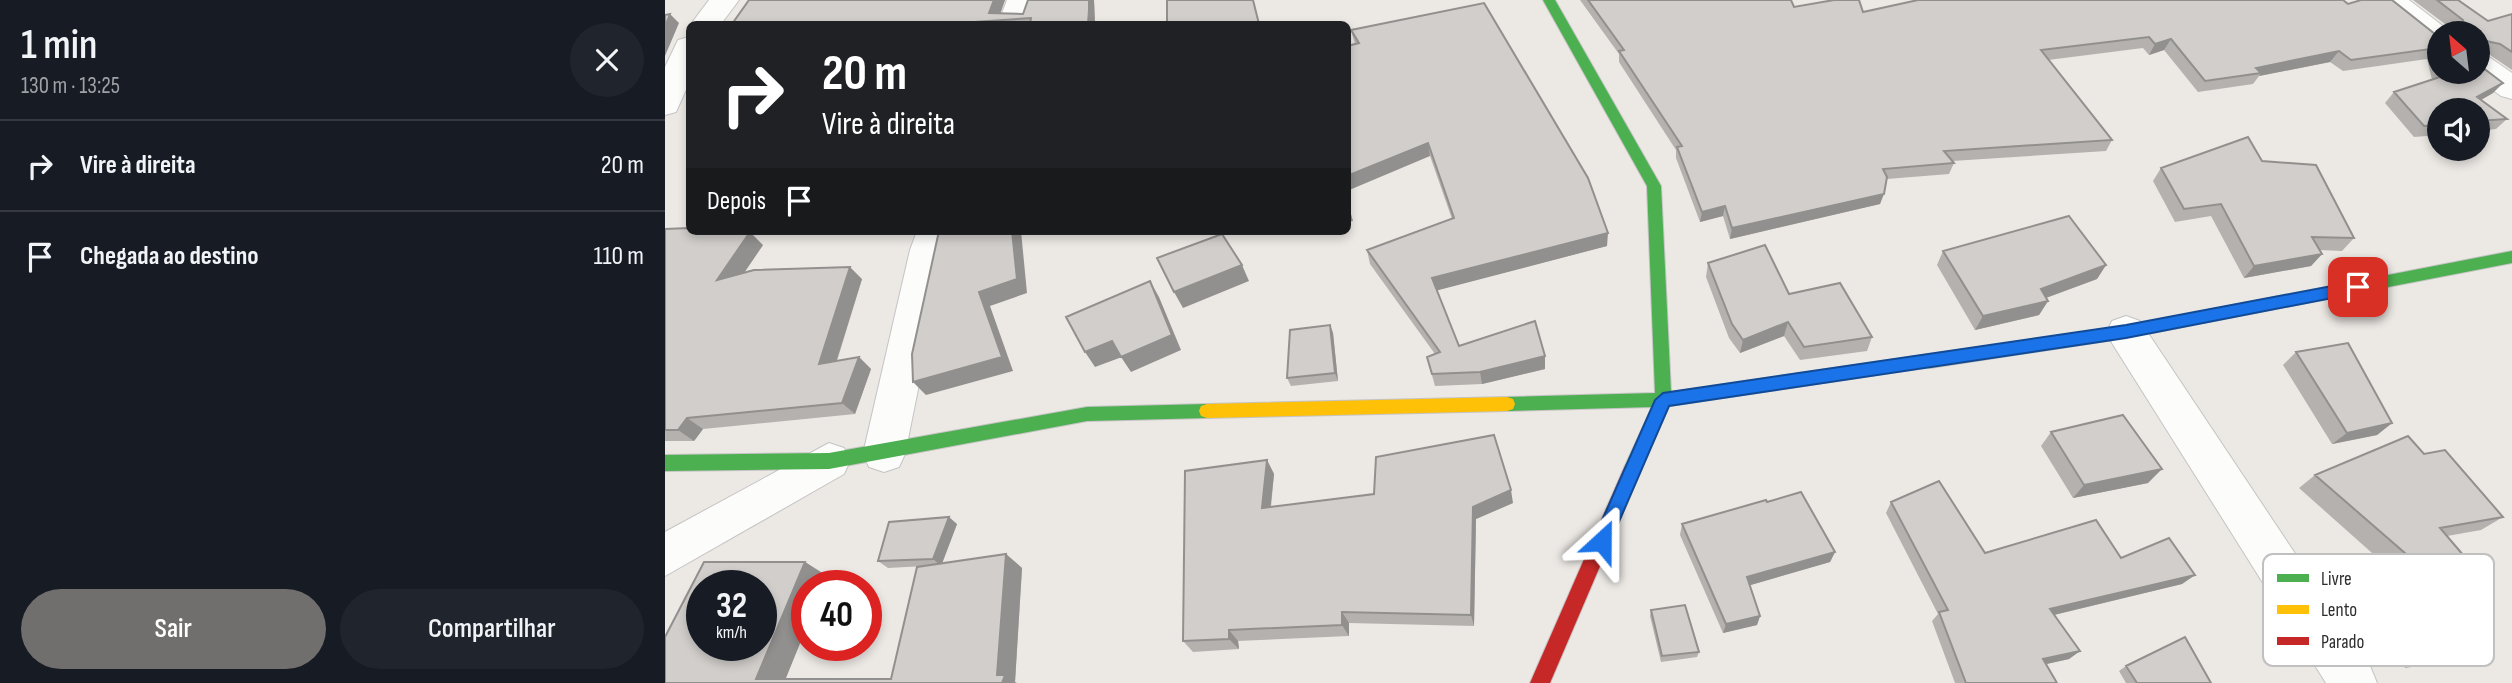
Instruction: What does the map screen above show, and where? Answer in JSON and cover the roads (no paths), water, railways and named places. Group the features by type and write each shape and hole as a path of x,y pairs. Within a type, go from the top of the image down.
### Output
{"street":[{"path":"708,21 724,0"},
{"path":"1014,21 1022,0"},
{"path":"1540,683 1663,400 1654,186 1549,0"},
{"path":"2389,0 2427,27"},
{"path":"665,104 686,54"},
{"path":"2490,72 2512,88"},
{"path":"884,454 934,235"},
{"path":"665,463 829,461 884,454 1087,414 1663,400 2126,332 2512,257"},
{"path":"2126,332 2270,554"},
{"path":"665,555 829,461"},
{"path":"2342,666 2353,683"}]}
